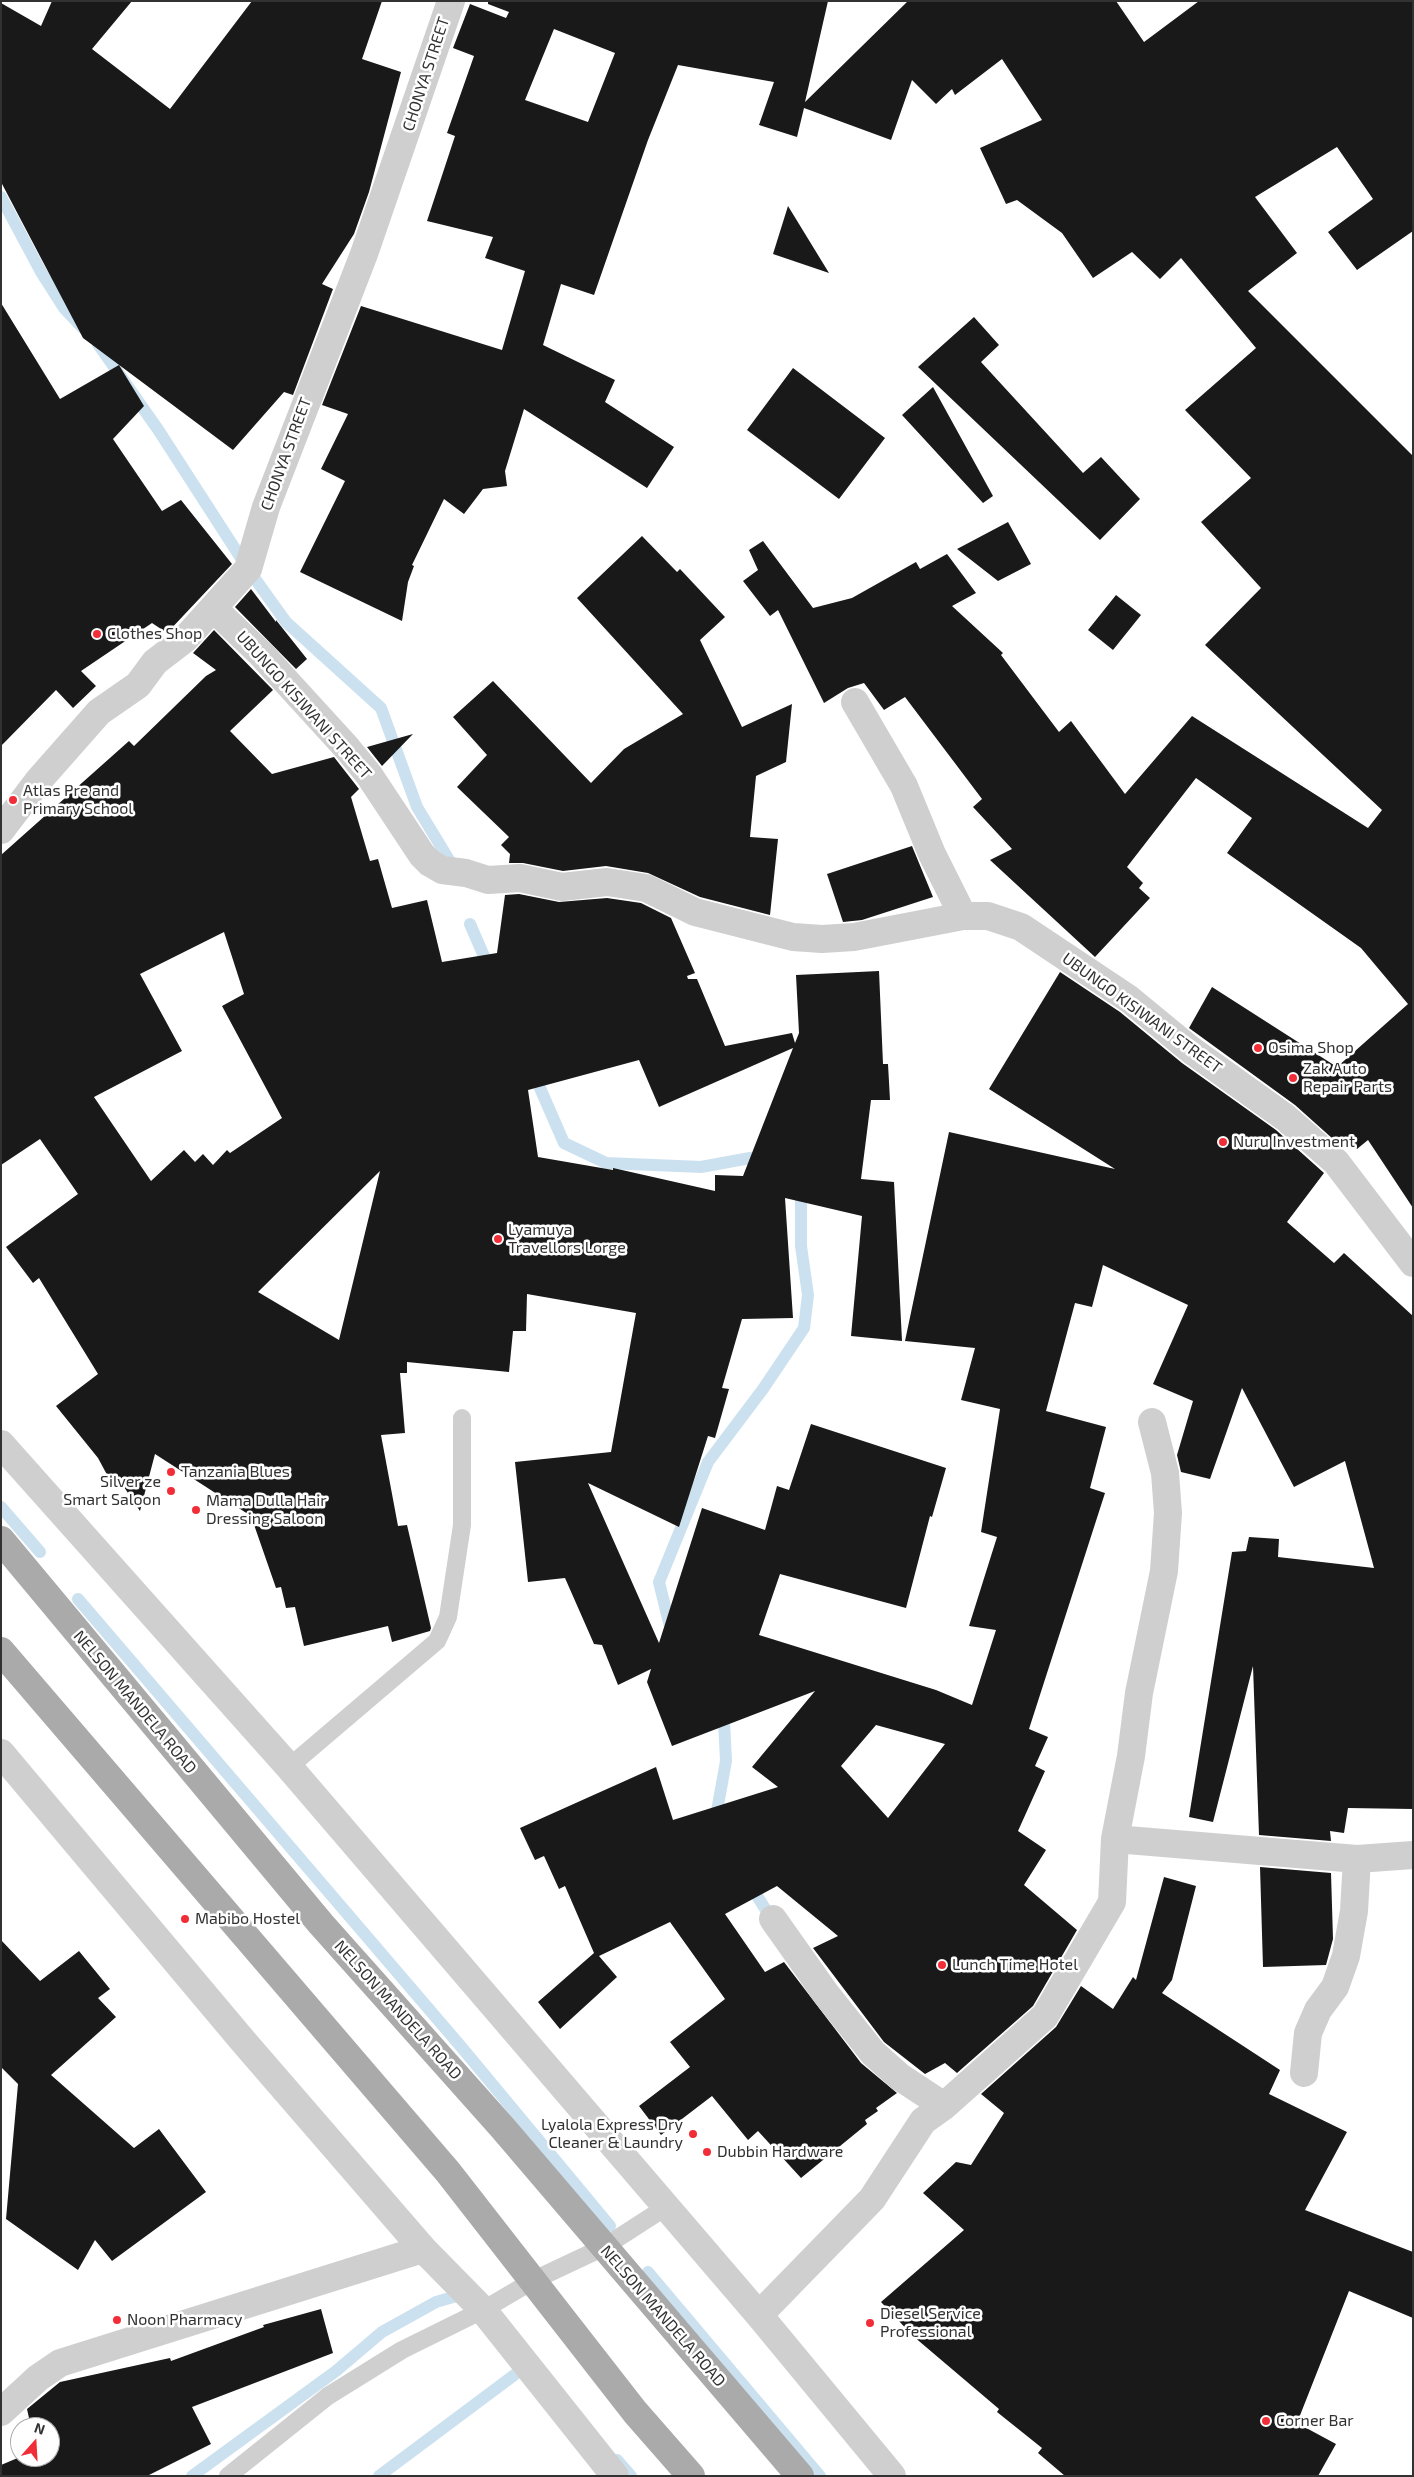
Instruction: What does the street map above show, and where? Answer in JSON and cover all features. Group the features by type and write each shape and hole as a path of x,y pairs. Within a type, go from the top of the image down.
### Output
{"main road":[{"name":"NELSON MANDELA ROAD","path":"1,1540 321,1924 502,2128 800,2476"},
{"path":"1,1651 442,2164 635,2412 692,2476"}],"street":[{"name":"CHONYA STREET","path":"1,830 40,780 99,712 138,685 156,662 185,639 214,609 248,569 266,507 364,254 451,1"},
{"name":"UBUNGO KISIWANI STREET","path":"214,609 262,655 347,748 369,775 422,855 430,863 442,870 466,873 488,880 520,878 562,887 607,882 646,888 695,912 793,937 822,939 854,937 962,916 988,916 1021,927 1129,999 1191,1050 1286,1118 1336,1162 1413,1263"},
{"path":"855,702 904,786 932,854 962,916"},
{"path":"760,2315 872,2199 923,2120 944,2106 1045,2016 1112,1902 1115,1839 1131,1756 1140,1693 1164,1571 1168,1513 1165,1473 1152,1422"},
{"path":"1,1444 289,1767 760,2315 892,2476"},
{"path":"1,1753 243,2041 422,2249 483,2310 604,2471"},
{"path":"1115,1839 1357,1859 1413,1855"},
{"path":"1304,2073 1308,2033 1318,2010 1335,1988 1346,1956 1354,1911 1357,1859"},
{"path":"773,1919 826,1994 873,2053 900,2077 944,2106"},
{"path":"1,2412 38,2378 60,2363 422,2249"}],"lane":[{"path":"289,1767 437,1641 448,1617 462,1526 462,1418"},
{"path":"228,2476 328,2396 402,2350 483,2310 534,2280 604,2247 666,2207"}],"building":[{"path":"52,1 132,1 92,49 170,109 252,1 382,1 362,59 401,72 369,192 354,234 322,284 333,289 293,395 284,392 233,450 83,338 1,182 1,3 41,26"},
{"path":"488,1 828,1 805,102 908,1 1116,1 1144,42 1199,1 1413,1 1413,231 1357,270 1328,232 1373,199 1337,147 1255,197 1297,253 1248,291 1413,456 1413,1208 1368,1140 1357,1149 1349,1140 1343,1148 1295,1105 1189,1028 1212,987 1337,1067 1408,1004 1361,948 1227,853 1252,818 1196,778 1127,867 1143,883 1139,888 1150,898 1095,957 990,860 1012,849 973,807 982,799 905,697 884,710 864,683 848,688 824,703 778,610 770,616 743,581 758,570 749,550 763,541 813,608 852,598 916,562 920,569 947,554 976,593 952,606 1003,653 1001,655 1059,732 1071,721 1125,794 1192,716 1368,828 1382,810 1205,645 1261,588 1201,522 1251,478 1185,410 1256,348 1181,258 1160,279 1132,252 1093,278 1062,233 1017,200 1006,204 980,148 1042,120 1002,59 955,95 952,89 936,104 912,80 891,140 804,108 797,137 759,125 774,82 678,65 648,140 594,295 561,284 543,345 615,380 605,402 674,447 647,488 524,409 505,471 507,486 483,489 464,514 444,499 412,565 414,566 408,582 402,621 300,572 345,481 321,469 348,414 322,405 361,306 502,350 525,271 485,258 493,237 427,221 455,136 447,133 474,56 453,48 470,4 506,18 509,12 488,4","holes":["554,29 615,53 588,122 525,100"]},
{"path":"788,206 829,273 773,254"},
{"path":"1,303 60,399 119,365 144,406 113,439 162,511 181,500 232,564 167,633 152,623 81,671 96,686 73,708 56,690 1,746"},
{"path":"974,317 999,345 981,362 1083,473 1101,457 1140,499 1100,540 918,367"},
{"path":"793,368 885,438 839,499 747,430"},
{"path":"933,387 993,496 983,503 902,415"},
{"path":"1008,522 1031,564 998,581 957,549"},
{"path":"642,536 677,572 680,569 725,617 700,640 742,727 792,704 786,762 756,776 750,837 778,839 770,915 700,897 648,873 606,866 563,871 523,863 509,863 510,854 501,845 509,837 457,787 487,755 453,717 493,681 591,783 624,749 683,714 577,598"},
{"path":"251,589 307,659 296,669 235,607"},
{"path":"1116,595 1141,615 1113,650 1088,630"},
{"path":"214,630 273,690 230,731 272,774 334,757 359,789 351,797 370,861 378,859 392,908 427,900 442,962 497,953 505,895 519,894 559,902 607,898 641,903 671,918 695,973 687,976 688,979 697,979 725,1046 792,1033 795,1043 799,1033 796,975 879,971 883,1064 888,1064 890,1100 871,1100 861,1179 894,1182 902,1341 851,1336 862,1216 785,1198 793,1318 742,1319 722,1388 729,1389 715,1438 708,1436 679,1527 588,1483 659,1643 702,1508 765,1530 777,1486 789,1490 811,1424 946,1468 932,1517 930,1516 906,1608 780,1574 759,1635 936,1690 972,1705 996,1630 969,1626 997,1537 981,1532 1000,1409 961,1400 975,1348 905,1341 949,1132 1115,1169 989,1089 1060,972 1120,1012 1182,1063 1276,1130 1324,1173 1287,1222 1334,1263 1344,1253 1413,1316 1413,1809 1348,1808 1344,1833 1330,1831 1331,1841 1259,1835 1253,1666 1213,1822 1189,1817 1232,1552 1246,1551 1249,1537 1279,1539 1278,1557 1374,1568 1345,1461 1294,1487 1242,1388 1210,1479 1181,1472 1177,1455 1193,1401 1153,1384 1188,1305 1103,1265 1092,1307 1075,1303 1046,1411 1106,1427 1090,1488 1105,1493 1029,1729 1048,1737 1035,1766 1045,1771 1018,1831 1046,1850 1024,1885 1077,1930 1033,2006 957,2073 945,2063 925,2074 884,2042 813,1948 838,1936 777,1886 725,1914 765,1972 784,1962 861,2063 897,2093 876,2108 878,2111 865,2120 867,2124 801,2178 758,2131 748,2140 712,2096 661,2135 639,2106 690,2067 670,2042 725,1999 670,1922 599,1956 617,1977 560,2029 538,2002 594,1953 565,1886 559,1889 544,1856 535,1860 520,1828 656,1767 673,1820 778,1787 752,1767 815,1691 672,1746 647,1682 651,1669 618,1685 602,1645 594,1644 565,1578 528,1582 515,1462 611,1452 636,1313 527,1294 526,1331 513,1331 509,1372 407,1362 407,1373 400,1373 405,1433 381,1435 398,1526 407,1525 431,1628 430,1631 392,1642 388,1626 304,1646 295,1607 286,1608 281,1587 276,1588 251,1516 155,1454 140,1511 118,1478 112,1484 98,1458 56,1406 98,1374 39,1278 33,1283 6,1247 78,1194 40,1139 1,1165 1,855 129,741 134,746 206,676 216,670 193,653","holes":["224,932 244,994 222,1006 282,1118 230,1153 227,1150 213,1165 203,1154 195,1162 184,1150 151,1181 94,1097 182,1051 140,974","793,1048 743,1176 715,1175 715,1191 613,1168 613,1170 538,1157 528,1090 639,1060 659,1107","380,1171 339,1340 258,1292","876,1725 945,1744 888,1818 841,1766"]},
{"path":"413,734 382,766 367,747"},
{"path":"912,846 933,897 862,920 843,922 827,874"},
{"path":"1260,1867 1331,1873 1333,1939 1326,1965 1263,1967"},
{"path":"1164,1877 1196,1886 1172,1980 1162,1993 1280,2070 1269,2094 1347,2132 1305,2210 1413,2252 1413,2318 1349,2291 1297,2423 1336,2444 1318,2476 1065,2476 1038,2453 1042,2448 997,2412 999,2409 913,2336 881,2302 964,2230 923,2193 956,2162 971,2165 1004,2113 981,2094 1056,2027 1081,1986 1113,2009 1133,1977 1136,1980"},
{"path":"1,1940 40,1981 79,1951 110,1989 98,1998 116,2017 51,2075 134,2148 159,2129 206,2192 112,2261 95,2240 78,2270 6,2219 18,2084 1,2067"},
{"path":"321,2309 333,2353 192,2407 211,2444 147,2476 1,2476 1,2465 10,2461 10,2467 60,2467 60,2417 29,2417 27,2409 60,2382 170,2358 171,2361 264,2327 263,2325"}],"waterway":[{"path":"1,197 41,272 64,308 83,328"},
{"path":"98,344 159,431 248,569 286,622 381,708 417,807 454,868"},
{"path":"470,924 490,970"},
{"path":"533,1072 564,1143 606,1163 701,1167 750,1158 763,1166"},
{"path":"671,1631 659,1582 708,1462 763,1389 804,1328 808,1295 801,1246 801,1194 796,1189"},
{"path":"1,1507 40,1552"},
{"path":"78,1599 463,2049 610,2226"},
{"path":"715,1822 726,1761 724,1721 720,1712"},
{"path":"749,1883 774,1923"},
{"path":"648,2272 820,2476"},
{"path":"192,2476 336,2371 382,2332 436,2302 467,2293"},
{"path":"379,2476 529,2364"},
{"path":"617,2460 631,2476"}],"place":[{"name":"Clothes Shop","path":"97,634"},
{"name":"Atlas Pre and Primary School","path":"13,800"},
{"name":"Osima Shop","path":"1258,1048"},
{"name":"Zak Auto Repair Parts","path":"1293,1078"},
{"name":"Nuru Investment","path":"1223,1142"},
{"name":"Lyamuya Travellors Lorge","path":"498,1239"},
{"name":"Tanzania Blues","path":"171,1472"},
{"name":"Silver ze Smart Saloon","path":"171,1491"},
{"name":"Mama Dulla Hair Dressing Saloon","path":"196,1510"},
{"name":"Mabibo Hostel","path":"185,1919"},
{"name":"Lunch Time Hotel","path":"942,1965"},
{"name":"Lyalola Express Dry Cleaner & Laundry","path":"693,2134"},
{"name":"Dubbin Hardware","path":"707,2152"},
{"name":"Noon Pharmacy","path":"117,2320"},
{"name":"Diesel Service Professional","path":"870,2323"},
{"name":"Corner Bar","path":"1266,2421"}]}
